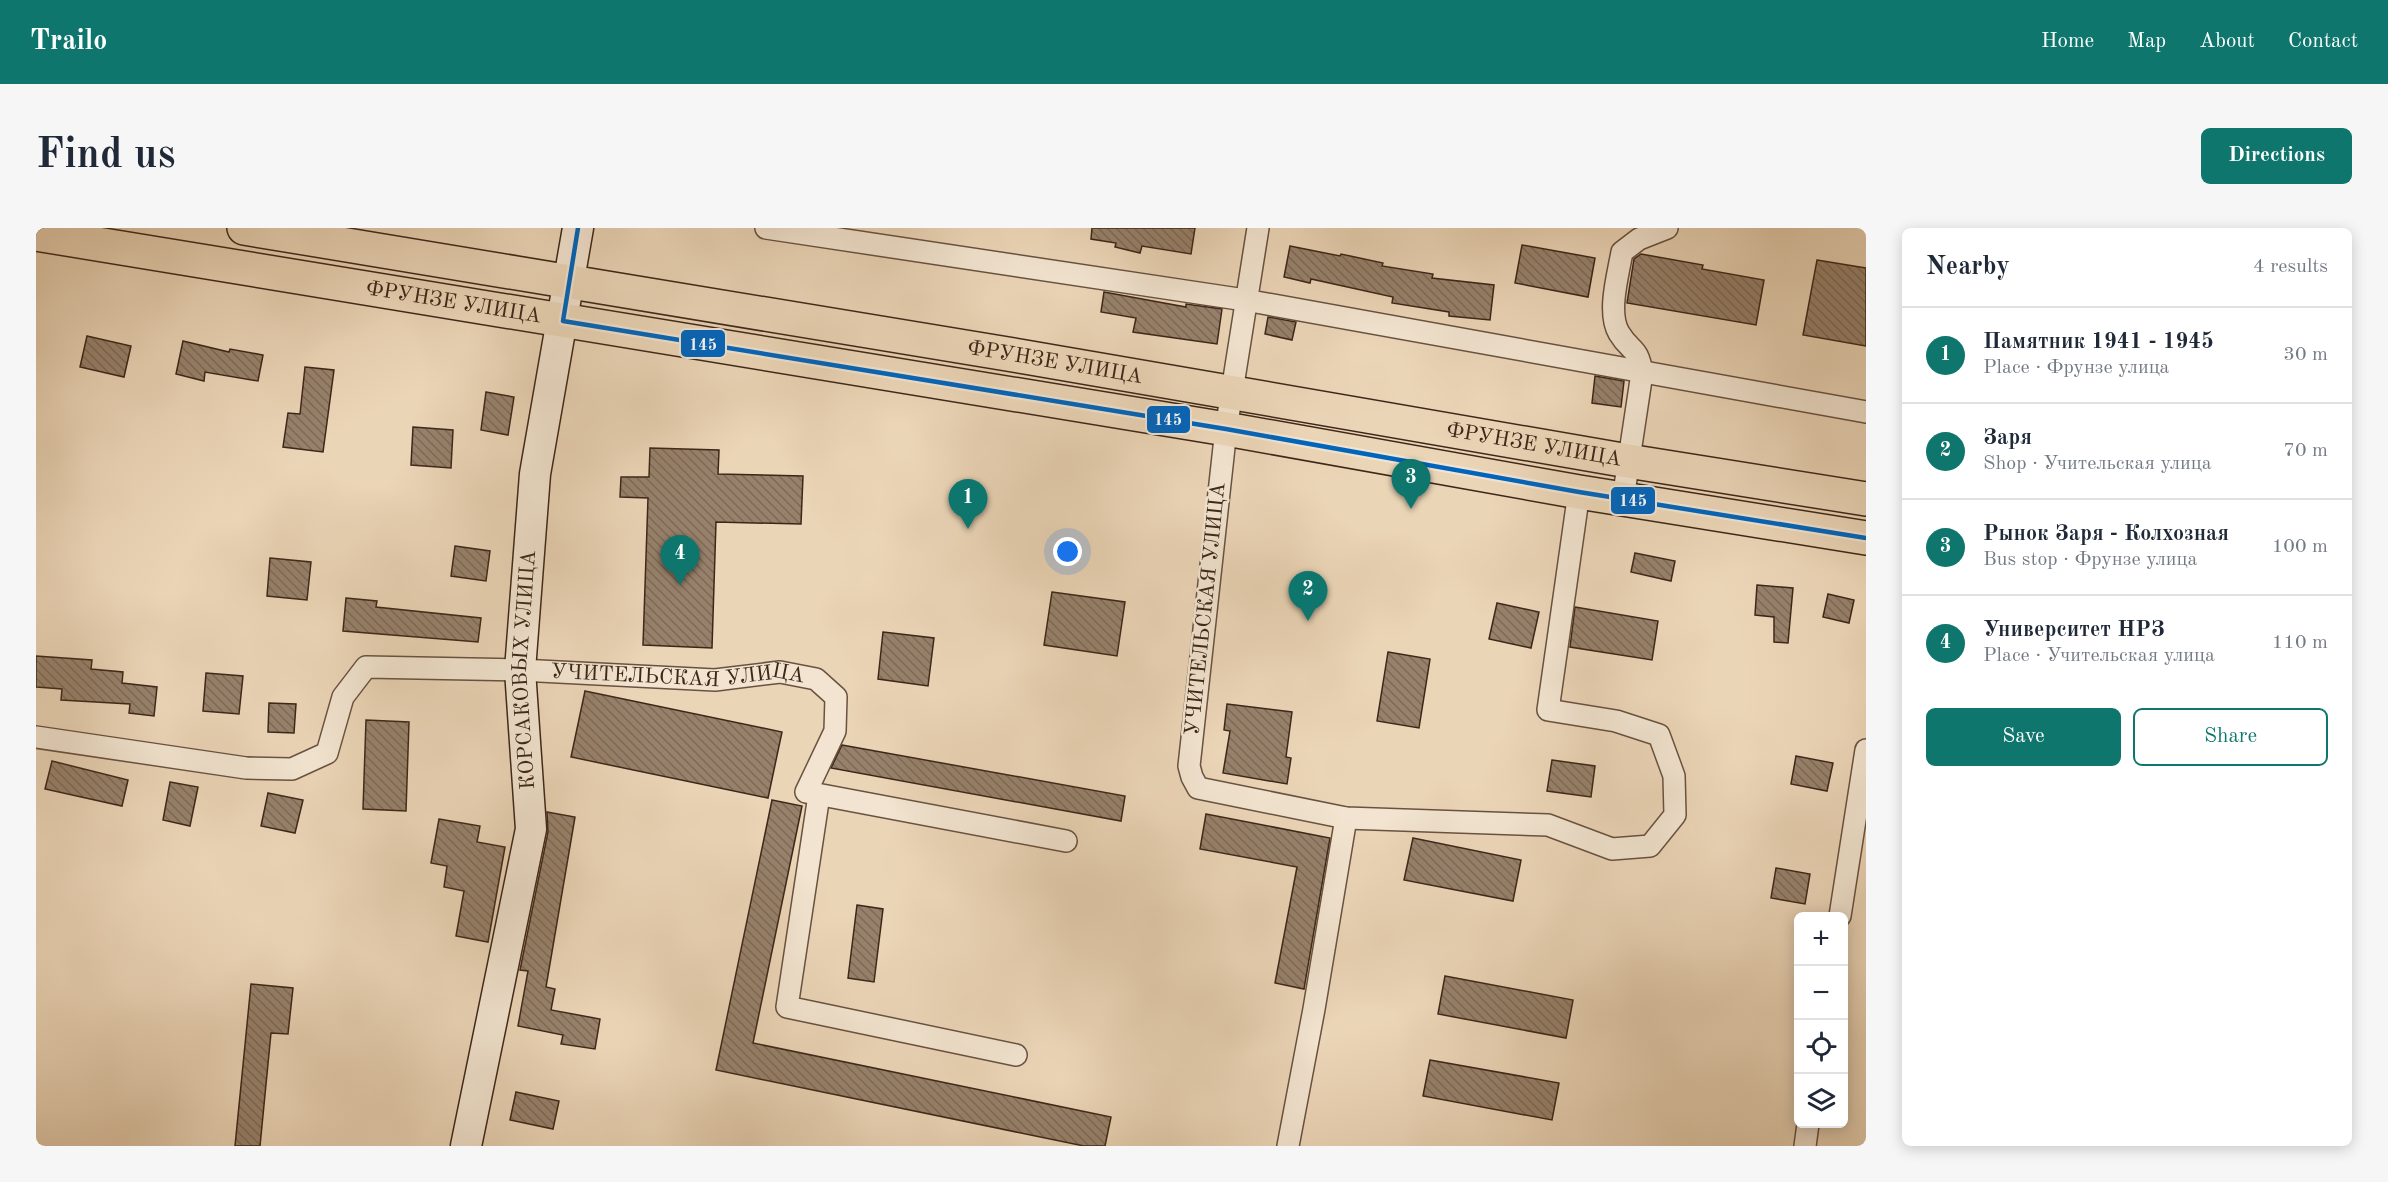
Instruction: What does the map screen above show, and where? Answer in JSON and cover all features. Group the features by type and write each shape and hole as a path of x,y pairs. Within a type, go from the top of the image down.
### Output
{"main road":[{"name":"ФРУНЗЕ УЛИЦА","path":"244,228 1232,391 1629,461 1866,499"},
{"name":"ФРУНЗЕ УЛИЦА","path":"36,234 1226,429 1579,492 1866,538"}],"street":[{"name":"КОРСАКОВЫХ УЛИЦА","path":"466,1146 531,829 520,670 535,474 578,228"},
{"path":"766,228 1245,300 1866,412"},
{"name":"УЧИТЕЛЬСКАЯ УЛИЦА","path":"1258,228 1226,429 1189,766 1198,788 1346,818"},
{"path":"1623,499 1642,373 1639,356 1618,332 1613,304 1622,252 1639,239 1667,228"},
{"path":"1288,1146 1314,1010 1346,818 1548,825 1612,849 1650,846 1675,815 1674,777 1659,735 1616,721 1548,710 1579,492"},
{"name":"УЧИТЕЛЬСКАЯ УЛИЦА","path":"36,737 246,768 292,769 327,753 343,697 366,667 520,670 715,681 780,672 816,679 836,697 835,731 806,792 819,795"},
{"path":"1841,912 1866,750"},
{"path":"1016,1055 787,1007 819,795 1066,841"},
{"path":"1805,1146 1807,1128"}],"building":[{"path":"1092,228 1195,228 1191,254 1142,246 1140,253 1115,247 1116,243 1091,239"},
{"path":"1522,245 1595,258 1588,297 1515,283"},
{"path":"1290,246 1383,263 1382,266 1433,274 1432,278 1494,285 1490,320 1449,316 1449,312 1392,303 1393,297 1311,279 1310,283 1284,277"},
{"path":"1641,254 1703,265 1702,269 1764,280 1756,325 1627,303 1634,259"},
{"path":"1817,260 1866,268 1866,346 1803,335"},
{"path":"1104,292 1186,307 1186,304 1222,309 1217,344 1133,332 1136,318 1101,312"},
{"path":"1268,317 1296,322 1292,340 1265,334"},
{"path":"87,336 131,346 124,377 80,367"},
{"path":"183,341 229,352 230,349 263,355 258,381 205,372 204,381 176,374"},
{"path":"305,367 334,370 323,452 283,447 288,413 300,414"},
{"path":"1595,376 1624,381 1621,407 1592,403"},
{"path":"486,392 514,397 508,435 481,430"},
{"path":"413,427 453,430 451,468 411,465"},
{"path":"650,448 719,450 718,474 803,476 801,524 716,522 712,648 643,645 648,498 620,497 621,477 649,477"},
{"path":"455,546 490,551 486,581 451,576"},
{"path":"1635,553 1675,561 1671,581 1631,572"},
{"path":"270,558 311,562 307,600 267,596"},
{"path":"1757,585 1793,588 1788,643 1774,642 1774,617 1755,615"},
{"path":"1052,592 1125,602 1117,656 1044,645"},
{"path":"1828,594 1854,600 1849,623 1823,617"},
{"path":"346,598 377,601 376,607 481,618 478,642 343,631"},
{"path":"1497,603 1539,612 1531,648 1489,639"},
{"path":"1575,607 1658,621 1652,660 1570,647"},
{"path":"883,632 934,638 928,686 878,679"},
{"path":"1388,652 1430,659 1419,728 1377,721"},
{"path":"36,656 92,660 91,669 123,672 122,683 157,687 154,716 129,713 130,704 61,700 62,689 36,687"},
{"path":"206,673 243,676 239,714 203,711"},
{"path":"585,691 782,732 768,798 571,757"},
{"path":"269,703 296,704 294,733 268,732"},
{"path":"1227,704 1292,712 1286,757 1291,758 1287,784 1223,773 1230,731 1224,730"},
{"path":"366,720 409,722 406,811 363,809"},
{"path":"842,745 1125,796 1121,821 831,768"},
{"path":"1796,756 1833,763 1827,791 1791,784"},
{"path":"1552,760 1595,766 1591,797 1547,791"},
{"path":"52,761 128,780 122,806 45,789"},
{"path":"170,782 198,787 190,826 163,820"},
{"path":"268,793 303,800 295,833 261,826"},
{"path":"772,800 802,806 753,1043 1111,1117 1105,1146 1084,1146 716,1070"},
{"path":"547,812 575,817 546,987 555,989 551,1010 600,1019 595,1049 561,1044 563,1035 518,1026 528,971 520,970 548,832"},
{"path":"1206,814 1330,838 1304,989 1275,983 1297,867 1200,849"},
{"path":"439,819 480,826 477,842 505,847 488,942 456,936 464,891 444,887 447,866 431,863"},
{"path":"1413,838 1521,860 1513,901 1404,880"},
{"path":"1776,868 1810,874 1805,904 1771,898"},
{"path":"857,905 883,909 874,982 848,978"},
{"path":"1445,976 1573,1000 1566,1038 1438,1014"},
{"path":"251,984 293,988 288,1034 271,1033 260,1146 235,1146"},
{"path":"1430,1060 1559,1083 1552,1120 1423,1096"},
{"path":"516,1092 559,1101 553,1129 510,1120"}],"transit line":[{"name":"145","path":"578,228 563,321 1226,429 1579,492 1866,538"}],"place":[{"name":"Рынок Заря - Колхозная","path":"1411,509"},
{"name":"Памятник 1941 - 1945","path":"968,529"},
{"name":"Университет НРЗ","path":"680,585"},
{"name":"Заря","path":"1308,621"}]}
